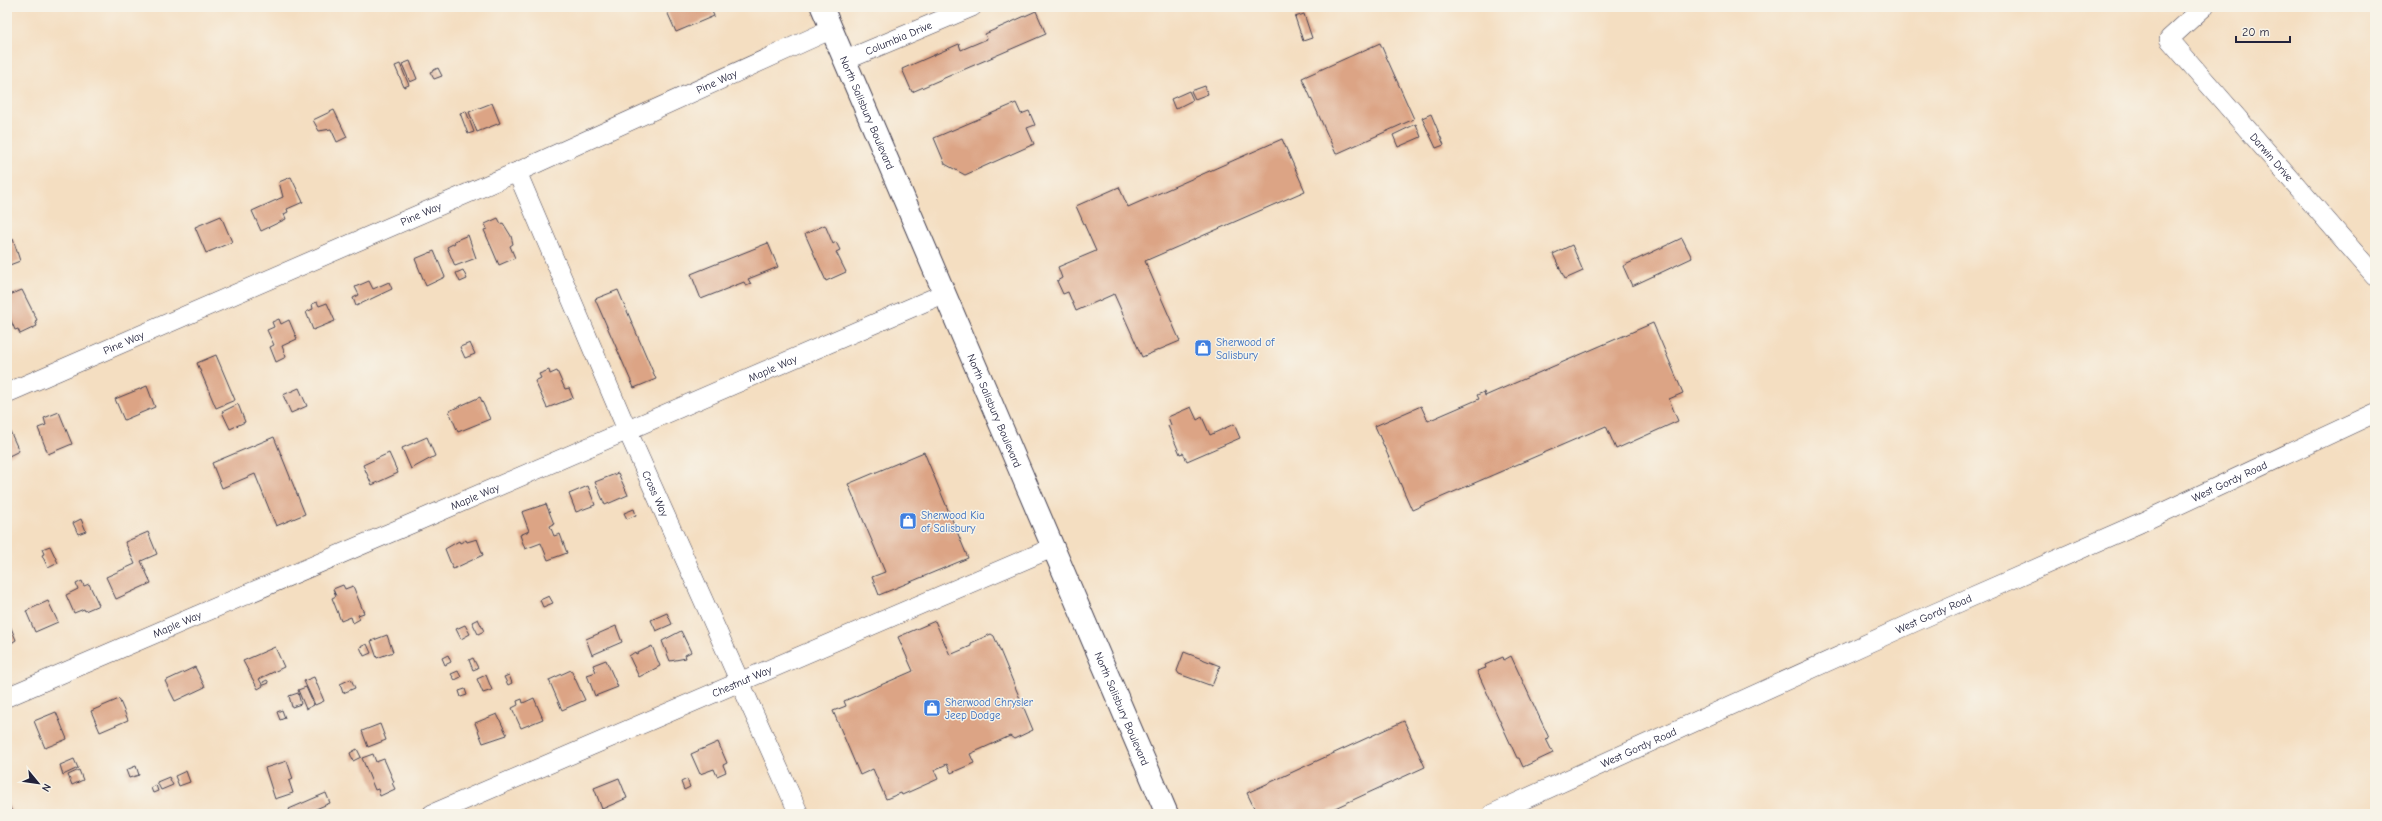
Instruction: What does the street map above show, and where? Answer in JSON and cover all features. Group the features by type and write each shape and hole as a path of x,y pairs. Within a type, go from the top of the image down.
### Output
{"main road":[{"name":"North Salisbury Boulevard","path":"822,7 911,212 943,294 1168,814"}],"street":[{"name":"Columbia Drive","path":"846,60 972,7"},
{"name":"Darwin Drive","path":"2204,7 2169,39 2375,276"},
{"name":"Pine Way","path":"7,393 516,172 832,29"},
{"name":"Cross Way","path":"516,172 628,432 800,814"},
{"name":"Maple Way","path":"7,698 510,480 628,432 943,294"},
{"name":"West Gordy Road","path":"1492,814 1912,624 2140,523 2375,413"},
{"name":"Chestnut Way","path":"432,814 1052,548"}],"building":[{"path":"665,7 710,7 714,16 676,32"},
{"path":"1036,11 1046,34 912,92 902,69 959,44 961,50 987,39 985,34"},
{"path":"1304,14 1312,38 1303,41 1295,17"},
{"path":"1380,43 1414,119 1336,154 1302,78"},
{"path":"410,61 417,79 410,82 402,64"},
{"path":"400,64 409,85 404,87 395,66"},
{"path":"438,68 442,76 434,79 430,72"},
{"path":"1205,86 1208,94 1195,99 1191,91"},
{"path":"1189,91 1193,100 1175,109 1171,99"},
{"path":"492,103 500,123 477,132 469,112"},
{"path":"1016,103 1021,114 1029,111 1035,125 1027,128 1034,144 965,175 945,164 934,138"},
{"path":"334,110 347,137 337,142 331,129 319,131 313,120"},
{"path":"466,111 474,132 468,134 460,113"},
{"path":"1431,114 1444,145 1436,148 1422,118"},
{"path":"1416,124 1421,137 1398,147 1393,135"},
{"path":"1282,139 1305,191 1145,261 1180,341 1142,357 1114,294 1076,311 1068,292 1063,294 1057,281 1062,278 1058,267 1096,251 1076,206 1119,187 1128,207"},
{"path":"291,177 303,202 287,209 288,212 284,214 286,219 261,231 252,211 283,197 279,182"},
{"path":"221,216 232,242 206,253 195,227"},
{"path":"498,218 511,236 513,244 510,246 515,258 499,265 484,230 487,229 485,224"},
{"path":"825,225 833,244 836,242 840,250 836,252 846,272 826,281 805,234"},
{"path":"468,235 476,258 455,266 447,247 455,243 454,241"},
{"path":"1682,238 1692,258 1632,286 1623,266"},
{"path":"13,239 20,261 7,266 7,242"},
{"path":"768,243 778,267 748,279 751,284 746,286 744,282 701,299 691,274"},
{"path":"1572,245 1583,271 1565,279 1553,254"},
{"path":"434,251 445,277 426,286 415,259"},
{"path":"463,270 467,279 460,282 456,273"},
{"path":"369,281 373,289 389,282 392,289 356,306 353,298 359,295 355,287"},
{"path":"22,290 37,320 35,321 37,326 20,334 18,329 15,330 7,311 7,296"},
{"path":"618,290 656,379 634,388 595,299"},
{"path":"317,302 319,306 327,303 335,321 313,330 306,312 313,309 312,304"},
{"path":"279,319 281,324 289,320 297,339 282,346 286,357 276,362 270,347 274,345 267,330 274,327 272,322"},
{"path":"1653,323 1683,393 1669,399 1678,421 1616,449 1606,426 1412,510 1375,426 1421,406 1428,421 1479,399 1477,395 1484,392 1485,396"},
{"path":"470,343 475,354 465,358 460,347"},
{"path":"216,355 235,400 216,408 197,363"},
{"path":"549,370 550,374 557,371 565,389 569,388 573,398 547,408 535,381 541,378 539,374"},
{"path":"147,386 155,407 124,420 115,399"},
{"path":"299,388 307,406 291,413 283,395"},
{"path":"480,397 490,419 458,432 449,411"},
{"path":"238,404 245,422 230,429 222,412"},
{"path":"1191,407 1197,420 1202,417 1210,435 1234,424 1240,438 1187,461 1183,453 1180,454 1168,426 1171,425 1168,417"},
{"path":"59,412 72,444 48,454 38,428 46,425 44,418"},
{"path":"10,431 19,451 7,457 7,433"},
{"path":"274,437 305,514 276,526 255,474 222,488 212,463"},
{"path":"427,437 435,456 411,469 402,448"},
{"name":"Sherwood Kia of Salisbury","path":"924,452 968,558 879,595 872,577 885,572 848,484"},
{"path":"389,453 398,473 372,485 363,465"},
{"path":"618,473 628,495 605,505 595,482"},
{"path":"588,486 595,505 576,512 569,494"},
{"path":"546,504 554,524 550,526 554,536 560,534 567,553 548,560 541,543 525,549 520,535 529,531 522,512"},
{"path":"634,509 636,515 627,519 624,513"},
{"path":"81,519 86,531 78,534 73,523"},
{"path":"148,532 157,554 141,561 151,583 116,599 106,577 135,564 125,542"},
{"path":"477,539 483,555 453,569 445,549 459,541 460,543 466,540 467,542"},
{"path":"50,546 58,563 48,568 42,555 44,554 42,549"},
{"path":"82,581 84,586 89,584 99,605 85,611 84,609 74,613 66,595 78,589 76,584"},
{"path":"343,585 345,589 353,586 364,613 358,615 360,619 353,623 351,617 341,621 332,598 336,596 333,589"},
{"path":"549,596 553,603 543,607 540,600"},
{"path":"48,601 58,622 35,632 26,611"},
{"path":"667,613 672,624 656,631 651,620"},
{"path":"7,618 16,640 7,646"},
{"path":"478,619 484,631 478,634 472,622"},
{"name":"Sherwood Chrysler Jeep Dodge","path":"935,621 950,655 971,646 971,643 991,634 994,636 1033,730 1014,739 1010,736 970,754 974,763 951,773 947,764 934,770 938,779 902,795 901,793 886,799 873,769 860,775 833,711 846,706 844,701 913,671 898,637"},
{"path":"465,625 470,634 461,639 456,629"},
{"path":"616,626 622,642 592,655 586,639"},
{"path":"681,631 691,652 685,655 686,658 670,661 662,641"},
{"path":"387,635 393,652 377,658 371,641"},
{"path":"367,644 371,653 364,656 360,647"},
{"path":"652,646 660,666 639,677 629,656 635,652 636,654"},
{"path":"275,647 284,667 259,679 263,686 258,689 243,661"},
{"path":"1184,652 1220,666 1212,686 1179,674 1177,671"},
{"path":"448,655 451,662 445,665 442,658"},
{"path":"1511,656 1549,738 1546,739 1553,753 1523,767 1519,758 1517,758 1477,671 1486,668 1485,665 1503,657 1504,660"},
{"path":"473,658 478,668 473,670 469,660"},
{"path":"606,660 618,687 595,696 587,675 596,672 593,665"},
{"path":"195,667 205,687 175,701 165,681"},
{"path":"571,670 585,700 562,710 549,680"},
{"path":"458,671 461,677 455,680 451,674"},
{"path":"486,675 492,690 483,693 477,679"},
{"path":"509,675 512,683 508,685 504,677"},
{"path":"314,677 324,701 315,705 304,681"},
{"path":"351,679 355,688 343,693 340,684"},
{"path":"267,680 269,683 264,685 263,682"},
{"path":"306,687 314,705 306,709 298,690"},
{"path":"465,689 467,695 461,697 459,691"},
{"path":"298,693 301,704 292,707 289,696"},
{"path":"534,698 543,719 521,728 512,708 518,705 517,701 522,699 523,703"},
{"path":"119,699 128,720 100,732 91,711"},
{"path":"282,710 285,718 280,720 277,712"},
{"path":"56,712 67,739 45,748 34,721"},
{"path":"497,714 507,735 483,743 475,723"},
{"path":"1404,721 1425,767 1322,814 1257,814 1247,793"},
{"path":"380,724 386,740 368,747 362,731"},
{"path":"718,742 727,763 723,765 726,772 717,776 714,769 700,774 691,754"},
{"path":"357,749 361,757 353,761 350,753"},
{"path":"373,754 376,762 384,759 394,782 392,783 395,789 380,796 378,789 375,790 362,758"},
{"path":"74,759 78,768 63,775 60,765"},
{"path":"287,761 293,779 289,781 293,793 275,799 265,768"},
{"path":"136,766 139,775 129,778 126,770"},
{"path":"79,770 83,780 72,785 68,775"},
{"path":"186,771 190,782 179,786 175,776"},
{"path":"169,777 173,785 161,790 157,782"},
{"path":"619,778 627,798 602,809 594,788"},
{"path":"687,779 690,787 684,790 681,782"},
{"path":"156,785 158,791 153,793 151,788"},
{"path":"326,793 330,803 304,814 291,814 289,809"},
{"path":"7,801 12,812 7,814"}],"place":[{"name":"Sherwood of Salisbury","path":"1203,348"},
{"name":"Sherwood Kia of Salisbury","path":"908,521"},
{"name":"Sherwood Chrysler Jeep Dodge","path":"932,708"}]}
